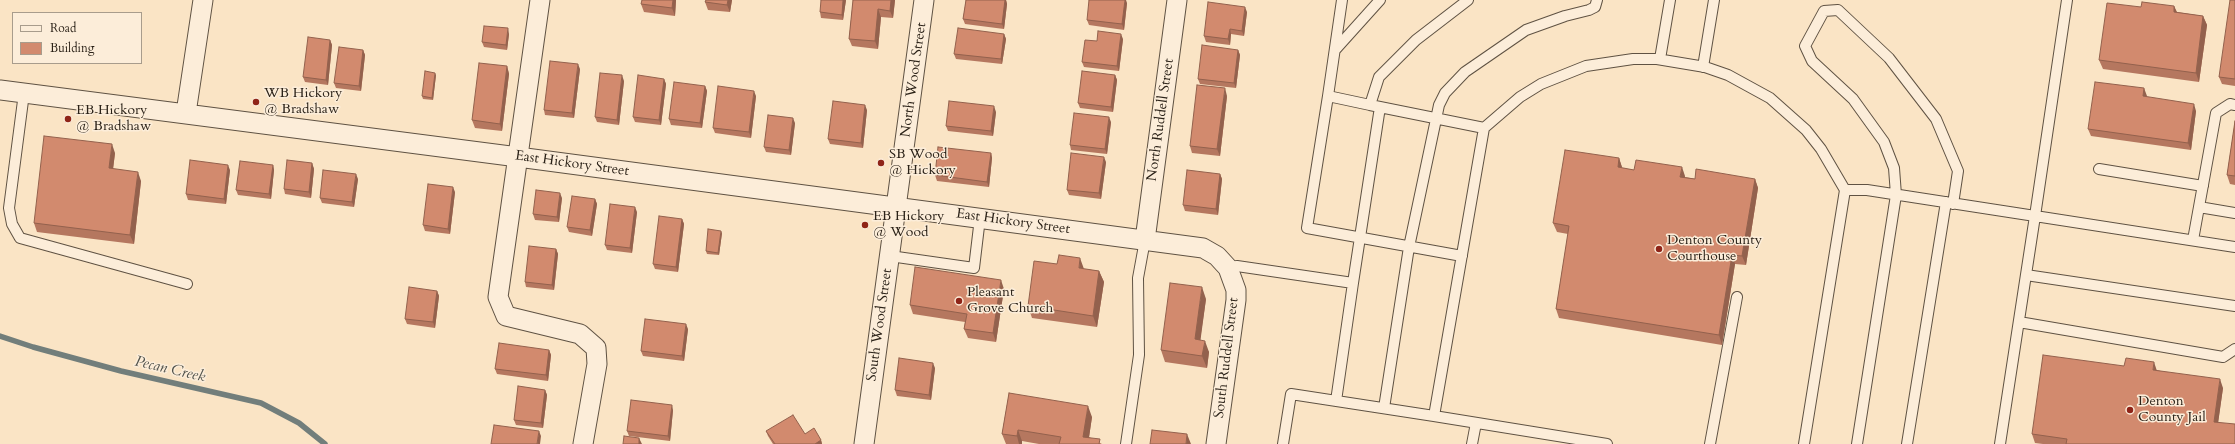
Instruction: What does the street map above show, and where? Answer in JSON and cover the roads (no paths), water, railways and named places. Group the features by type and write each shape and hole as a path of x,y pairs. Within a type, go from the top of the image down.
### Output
{"street":[{"path":"186,113 203,0"},
{"path":"540,0 498,297 506,316 580,334 596,348 597,364 583,444"},
{"name":"North Wood Street","path":"897,207 924,0"},
{"name":"North Ruddell Street","path":"1145,240 1177,0"},
{"name":"East Hickory Street","path":"0,90 518,156 1145,240"},
{"name":"South Wood Street","path":"864,444 897,207"},
{"name":"South Ruddell Street","path":"1145,240 1203,248 1218,256 1228,268 1235,284 1236,300 1216,444"}],"lane":[{"path":"1342,0 1307,228 1462,256"},
{"path":"1335,50 1380,0"},
{"path":"1336,401 1353,282 1361,238 1379,77 1416,40 1468,0"},
{"path":"1384,408 1409,247 1440,105 1448,87 1492,52 1536,25 1592,9 1596,5 1597,0"},
{"path":"1660,59 1670,0"},
{"path":"1703,67 1714,0"},
{"path":"2000,444 2068,0"},
{"path":"1857,444 1896,195 1894,168 1884,142 1852,99 1812,61 1805,46 1824,11 1838,10 1889,58 1936,119 1958,171 1950,203 1907,444"},
{"path":"1434,416 1484,128 1520,97 1563,74 1609,61 1660,59 1703,67 1728,75 1749,86 1789,113 1821,149 1845,190 1804,444"},
{"path":"24,93 9,208 12,224 20,238 187,284"},
{"path":"1328,96 1484,128"},
{"path":"2193,240 2216,113 2230,104 2235,105"},
{"path":"2099,169 2203,186"},
{"path":"1845,190 1867,190 2235,247"},
{"path":"2199,207 2235,213"},
{"path":"890,256 974,268 980,218"},
{"path":"1126,444 1139,355 1138,278 1145,240"},
{"path":"1228,268 1237,266 1353,282"},
{"path":"2026,275 2235,306"},
{"path":"1710,444 1737,297"},
{"path":"2019,322 2223,357 2235,349"},
{"path":"1283,444 1291,394 1476,422 1607,444"},
{"path":"1472,444 1476,422"}],"waterway":[{"name":"Pecan Creek","path":"0,336 33,347 121,371 261,403 299,423 325,444"}],"place":[{"name":"WB Hickory @ Bradshaw","path":"256,102"},
{"name":"EB Hickory @ Bradshaw","path":"68,119"},
{"name":"SB Wood @ Hickory","path":"881,163"},
{"name":"EB Hickory @ Wood","path":"865,225"},
{"name":"Denton County Courthouse","path":"1659,249"},
{"name":"Pleasant Grove Church","path":"959,301"},
{"name":"Denton County Jail","path":"2130,410"}]}
